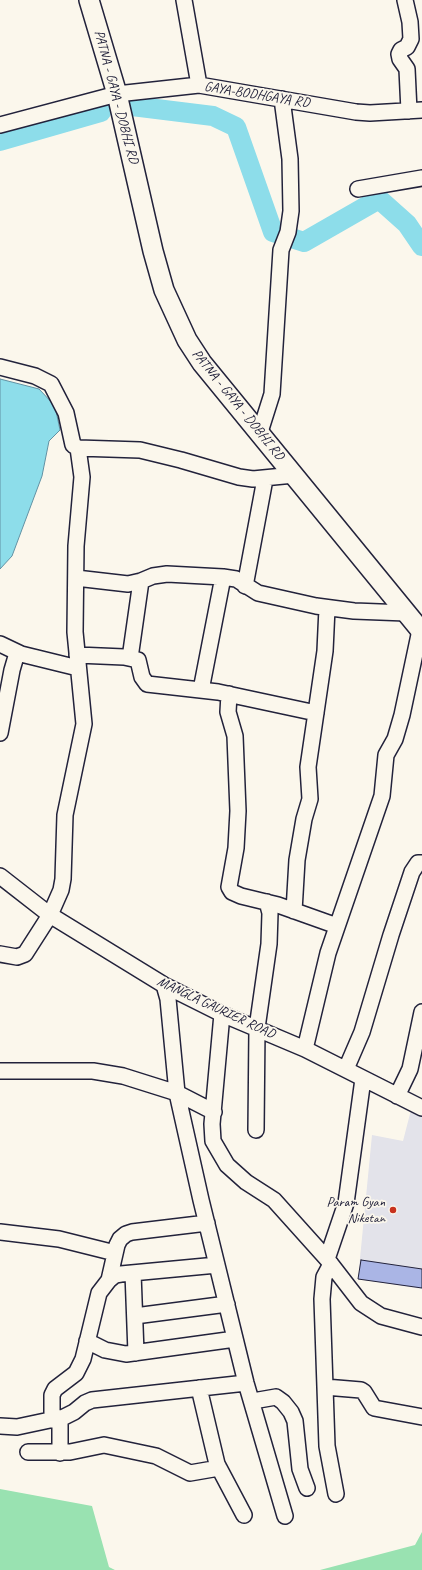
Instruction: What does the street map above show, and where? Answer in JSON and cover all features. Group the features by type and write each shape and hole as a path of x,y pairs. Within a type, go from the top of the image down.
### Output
{"main road":[{"name":"PATNA - GAYA - DOBHI RD","path":"89,0 117,94 153,251 164,290 175,317 187,340 202,363 260,432 421,631"}],"street":[{"path":"184,0 199,85"},
{"path":"405,0 409,18 411,39 407,47 401,50 399,54 400,59 407,69 415,111"},
{"name":"GAYA-BODHGAYA RD","path":"0,125 117,94 199,85 356,112 415,111"},
{"path":"260,432 272,394 285,238 291,211 291,173 282,99"},
{"path":"358,189 422,178"},
{"path":"0,367 35,376 51,384 66,413 73,444 78,448 140,450 239,477 265,479 294,475"},
{"path":"0,954 17,956 25,954 50,915 61,890 65,815 84,724 77,662 76,546 82,478 78,448"},
{"path":"245,586 265,479"},
{"path":"76,578 117,584 141,581 153,576 167,574 223,577 236,579 258,593 327,608 374,613 406,613"},
{"path":"201,690 223,577"},
{"path":"130,658 141,581"},
{"path":"294,911 295,872 302,830 310,799 308,767 325,651 327,608"},
{"path":"305,1049 328,953 382,796 386,755 395,739 402,715 421,631"},
{"path":"0,644 17,653 77,662 130,658 138,660 142,676 147,684 229,694 316,713"},
{"path":"0,733 12,670 17,653"},
{"path":"229,694 228,712 235,736 237,756 238,817 236,848 229,887 232,892 241,896 266,902 337,926"},
{"path":"346,1069 362,1032 391,935 412,872 418,863 422,863"},
{"name":"MANGLA GAURIER ROAD","path":"0,876 50,915 164,985 222,1014 305,1049 422,1108"},
{"path":"256,1130 257,1028 269,944 270,913 266,902"},
{"path":"164,985 168,999 177,1093 246,1383 253,1401 285,1516"},
{"path":"397,1096 410,1069 422,1012"},
{"path":"222,1014 212,1134 214,1141 228,1165 246,1182 274,1200 329,1261 361,1303 381,1316 422,1327"},
{"path":"0,1071 108,1073 130,1078 177,1093 214,1112"},
{"path":"336,1494 327,1446 322,1286 346,1203 363,1079"},
{"path":"109,1280 114,1253 120,1239 132,1232 207,1223"},
{"path":"0,1232 59,1239 114,1253"},
{"path":"60,1453 52,1395 55,1389 76,1373 83,1359 99,1293 109,1280 115,1275 217,1265"},
{"path":"133,1273 136,1353"},
{"path":"135,1316 227,1304"},
{"path":"87,1341 117,1353 136,1353 235,1339"},
{"path":"0,1426 17,1427 56,1419 69,1415 85,1402 92,1400 246,1383"},
{"path":"325,1387 361,1390 364,1392 374,1408 422,1418"},
{"path":"199,1388 213,1452 219,1468 244,1516"},
{"path":"253,1401 276,1397 283,1402 291,1412 295,1421 300,1469 307,1488"},
{"path":"28,1452 60,1453 104,1445 156,1456 190,1473 219,1468"}],"shaded area":[{"name":"Param Gyan Niketan","path":"411,1110 422,1115 422,1289 358,1279 372,1135 403,1141"}],"green space":[{"path":"0,1489 92,1506 109,1567 115,1570 0,1570"},
{"path":"422,1532 422,1570 320,1570 415,1545"}],"water":[{"path":"0,379 39,389 55,406 60,430 49,441 42,476 12,556 0,569"}],"building":[{"path":"361,1260 422,1269 422,1288 358,1279"}],"waterway":[{"path":"132,106 213,116 236,127 273,232 304,242 379,199 407,224 422,246"},
{"path":"0,141 101,112"}],"place":[{"name":"Param Gyan Niketan","path":"393,1210"}]}
